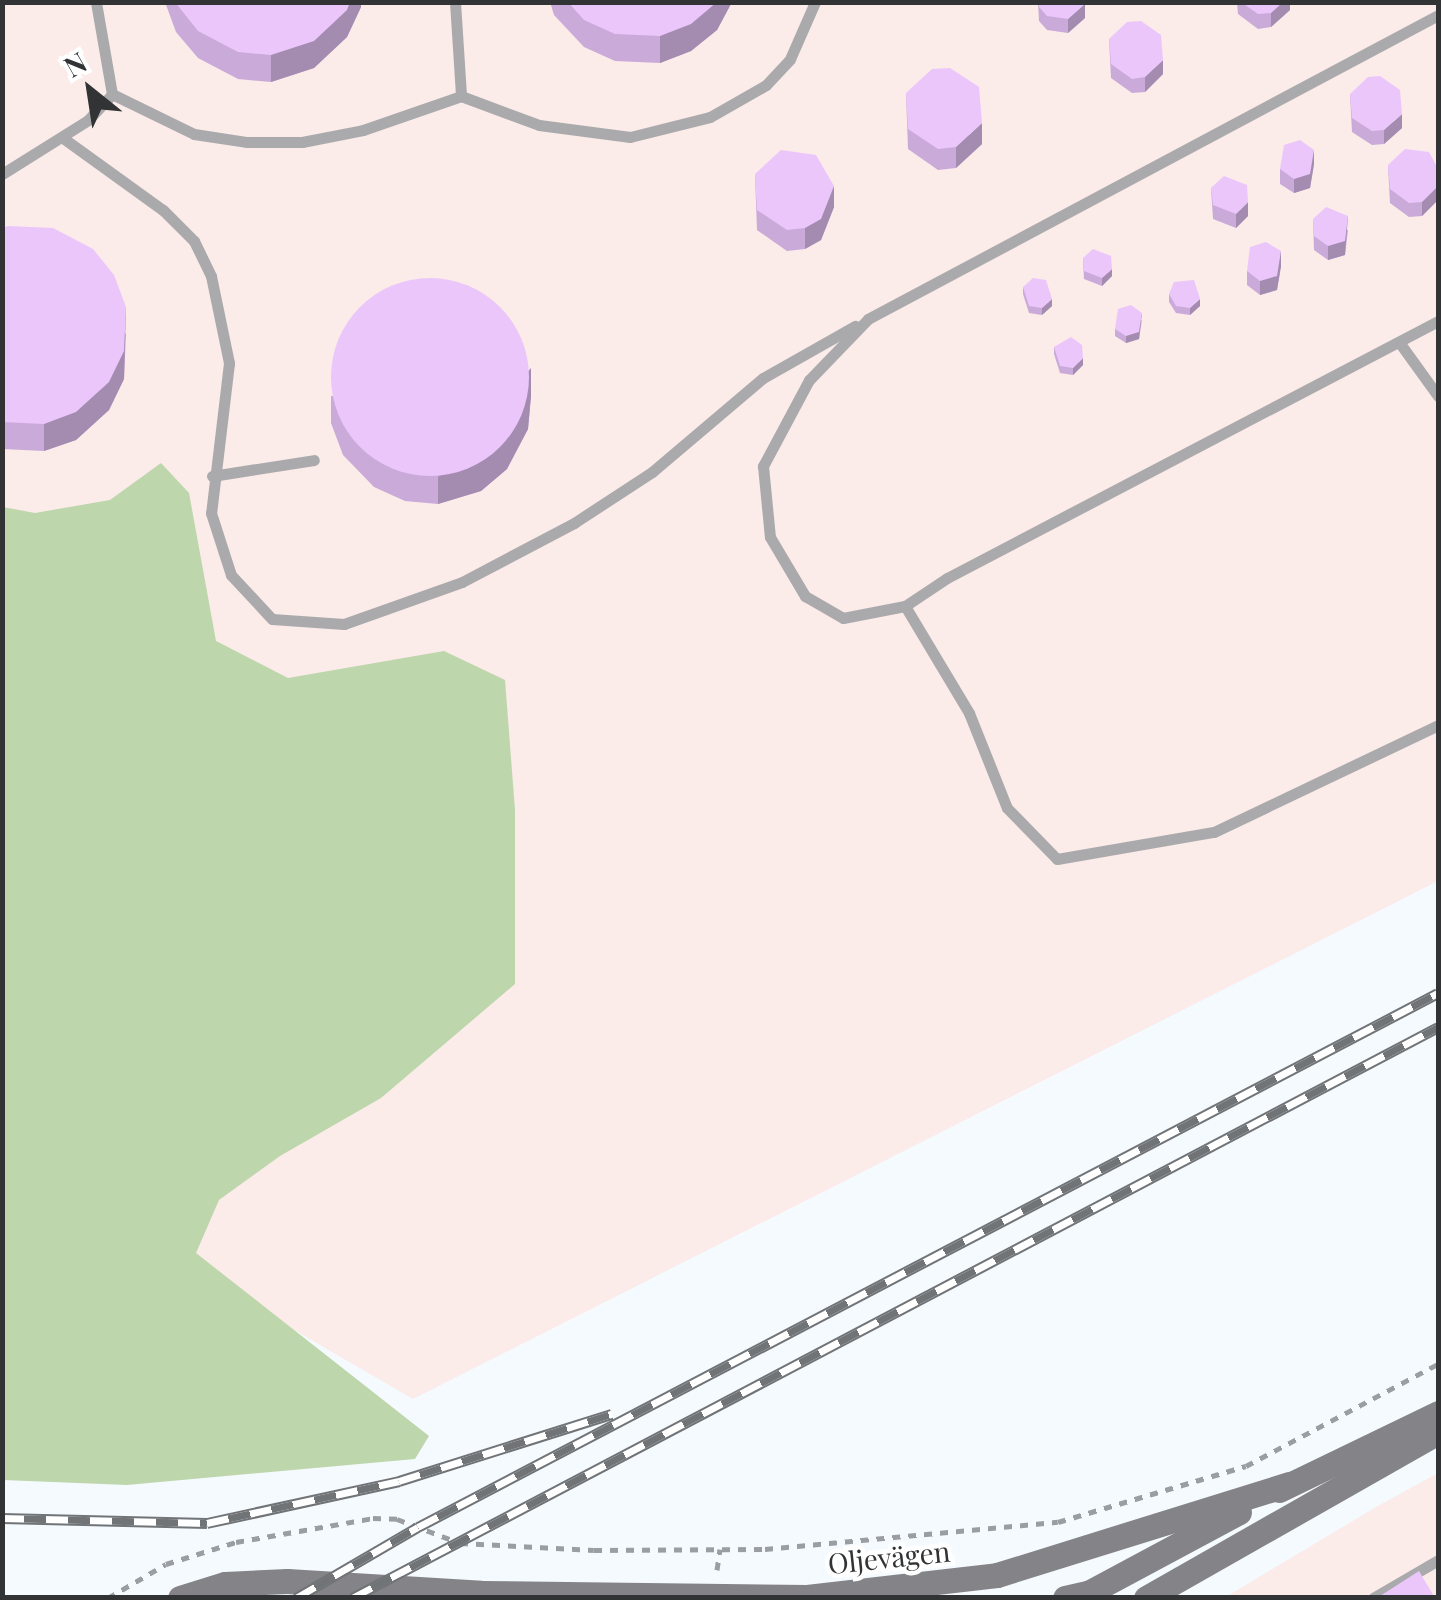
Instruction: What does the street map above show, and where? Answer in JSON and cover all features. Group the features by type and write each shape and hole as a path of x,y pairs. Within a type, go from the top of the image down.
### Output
{"street":[{"name":"Oljevägen","path":"1065,1598 1090,1592 1290,1484 1438,1413"},
{"path":"1146,1598 1438,1432"},
{"name":"Oljevägen","path":"180,1598 225,1584 287,1581 481,1593 807,1597 997,1576 1290,1484"},
{"name":"Oljevägen","path":"481,1593 510,1598"}],"lane":[{"path":"96,2 112,94"},
{"path":"454,2 461,96"},
{"path":"112,94 194,134 266,142 363,130 461,96 588,136 630,138 674,128 740,103 766,85 790,58 815,2"},
{"path":"63,138 163,210 194,241 211,276 229,363 212,476 211,512 219,544 247,598 272,619 344,624 462,582 574,523 652,472 763,378 1438,15"},
{"path":"2,174 63,138 112,94"},
{"path":"868,319 809,380 762,466 770,537 805,596 843,618 905,606 1438,321"},
{"path":"1399,342 1438,396"},
{"path":"212,476 314,460"},
{"path":"905,606 969,714 1007,808 1058,859 1214,832 1438,726"},
{"path":"1373,1598 1438,1560"}],"path":[{"path":"108,1598 166,1564 236,1542 373,1518 397,1519 460,1544 594,1550 765,1549 1058,1522 1246,1466 1438,1364"}],"shaded area":[{"path":"3,3 1438,3 1438,881 413,1399 3,1161"},
{"path":"1438,1473 1438,1597 1224,1598 1376,1507"}],"green space":[{"path":"161,463 189,493 216,641 288,678 444,651 505,680 515,810 515,984 381,1098 280,1156 219,1200 196,1253 429,1436 415,1459 127,1485 3,1480 3,507 35,513 110,500"}],"building":[{"path":"175,2 350,2 347,10 314,41 271,55 238,52 198,31"},
{"path":"568,2 717,2 691,24 660,36 615,34 584,20"},
{"path":"1039,2 1085,4 1068,19 1047,16"},
{"path":"1241,2 1283,2 1271,13 1258,14"},
{"path":"1141,21 1161,35 1163,60 1145,77 1132,79 1111,64 1109,39 1127,22"},
{"path":"950,68 979,87 982,123 956,147 938,149 908,129 906,93 932,69"},
{"path":"1380,76 1400,90 1402,114 1384,130 1372,131 1352,118 1350,94 1368,77"},
{"path":"1300,140 1314,150 1310,174 1294,179 1280,169 1284,145"},
{"path":"1405,149 1429,152 1438,169 1438,186 1422,202 1409,203 1390,189 1388,165"},
{"path":"781,150 816,155 834,186 821,219 805,228 787,230 757,210 755,174"},
{"path":"1224,176 1247,185 1248,202 1236,214 1213,205 1211,188"},
{"path":"1326,207 1348,216 1345,241 1328,246 1314,236 1313,219"},
{"path":"2,228 53,228 93,249 114,275 126,307 124,351 109,382 76,412 44,424 2,422"},
{"path":"1266,242 1281,251 1277,276 1260,281 1247,271 1250,247"},
{"path":"1093,249 1111,256 1112,269 1102,278 1084,271 1083,258"},
{"path":"430,278 468,285 500,307 522,339 529,377 522,415 500,447 468,469 430,476 392,469 360,447 338,415 331,377 338,339 360,307 392,285"},
{"path":"1033,278 1046,280 1052,299 1042,308 1029,306 1023,287"},
{"path":"1194,280 1200,299 1190,308 1176,306 1169,294 1174,282"},
{"path":"1131,305 1142,313 1139,332 1126,336 1115,329 1118,309"},
{"path":"1071,337 1082,345 1083,358 1073,368 1060,366 1054,347"},
{"path":"1419,1571 1435,1598 1377,1598"}],"railway":[{"path":"296,1598 418,1527 1438,993"},
{"path":"352,1598 1438,1027"},
{"path":"2,1518 207,1523 399,1481 612,1414"}]}
